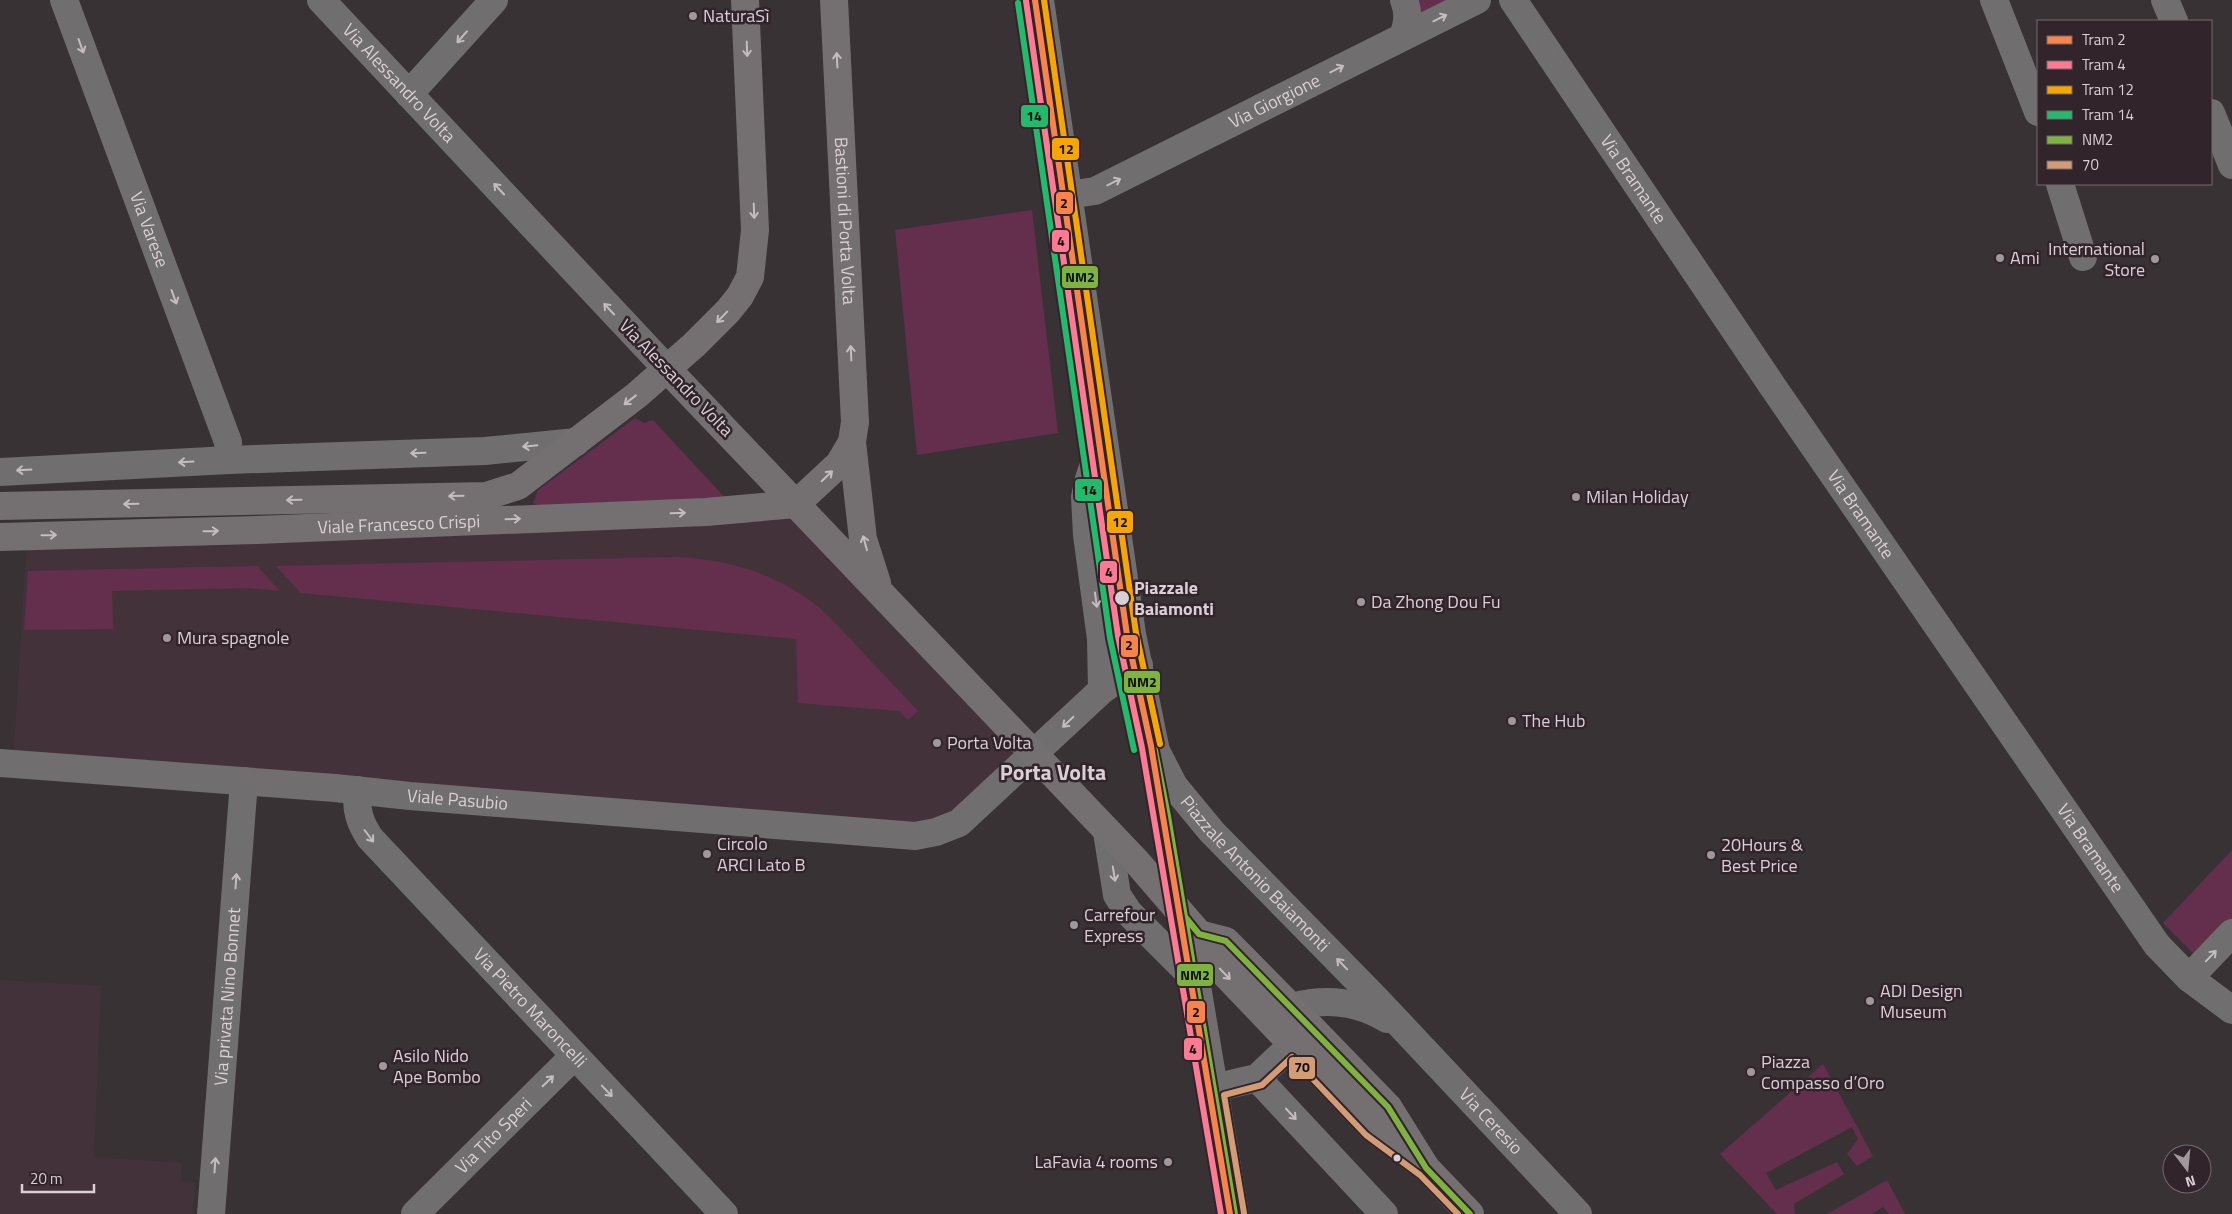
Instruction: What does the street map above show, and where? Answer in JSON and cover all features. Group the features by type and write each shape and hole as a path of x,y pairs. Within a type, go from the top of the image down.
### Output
{"main road":[{"path":"667,369 728,311 740,296 750,277 755,230 745,0"},
{"name":"Bastioni di Porta Volta","path":"834,0 855,415 852,442 863,539 879,590"},
{"name":"Viale Francesco Crispi","path":"0,506 486,496 518,486 667,369"},
{"name":"Via Alessandro Volta","path":"667,369 1033,754"},
{"name":"Bastioni di Porta Volta","path":"796,504 839,464 852,442"},
{"name":"Viale Francesco Crispi","path":"0,537 257,530 706,512 796,504"},
{"path":"1033,754 1192,926 1206,954 1292,1045 1372,1128 1426,1168 1470,1214"},
{"path":"1192,926 1226,941 1292,1007 1388,1107 1426,1168"}],"street":[{"name":"Via Varese","path":"64,0 228,442 229,460"},
{"name":"Via Alessandro Volta","path":"321,0 667,369"},
{"path":"409,94 494,0"},
{"name":"Piazzale Antonio Baiamonti","path":"1040,0 1131,629 1156,751 1174,786 1212,832 1371,1004"},
{"path":"1403,36 1408,15 1404,0"},
{"name":"Via Giorgione","path":"1068,195 1095,191 1477,0"},
{"name":"Via Bramante","path":"1513,0 1773,387 2151,937 2173,963 2189,978 2232,1010"},
{"path":"1994,0 2037,109"},
{"path":"2165,0 2174,20"},
{"path":"2212,115 2232,165"},
{"path":"2060,185 2083,257"},
{"path":"1102,690 1101,639 1087,535 1085,497 1104,432"},
{"path":"0,472 229,460 485,451 576,442"},
{"path":"1033,754 1102,690 1138,664"},
{"name":"Viale Pasubio","path":"0,763 358,790 915,836 936,832 960,823 1033,754"},
{"name":"Via privata Nino Bonnet","path":"211,1214 244,781"},
{"name":"Via Pietro Maroncelli","path":"358,790 356,807 363,828 370,838 724,1214"},
{"path":"1107,832 1117,895 1128,913 1196,980"},
{"path":"1192,926 1196,980 1235,1214"},
{"path":"2189,978 2232,933"},
{"path":"1292,1007 1330,1001 1371,1004"},
{"path":"1317,1033 1319,1022 1330,1015 1371,1004"},
{"name":"Via Ceresio","path":"1371,1004 1403,1029 1578,1214"},
{"path":"1214,1088 1258,1078 1292,1045"},
{"name":"Via Tito Speri","path":"415,1214 574,1056"},
{"path":"1258,1078 1384,1214"}],"shaded area":[{"path":"1411,0 1458,0 1415,22"},
{"path":"1032,210 1058,433 917,455 895,230"},
{"path":"635,418 644,423 653,420 730,503 543,507 533,503 538,490"},
{"path":"795,506 1032,754 935,831 13,763 27,538"},
{"path":"676,557 708,560 740,567 770,578 799,593 829,617 918,711 908,720 899,711 798,703 796,639 301,593 276,566"},
{"path":"257,566 280,591 248,588 112,591 113,629 24,630 28,571"},
{"path":"2232,850 2232,920 2197,957 2163,923"},
{"path":"0,980 101,986 94,1157 181,1163 181,1181 195,1182 193,1214 0,1214"},
{"path":"1823,1064 1873,1156 1857,1166 1847,1154 1858,1139 1852,1127 1766,1173 1776,1190 1837,1162 1844,1174 1794,1204 1795,1214 1777,1214 1720,1154"},
{"path":"1887,1180 1905,1214 1889,1214 1883,1207 1872,1214 1827,1214"}],"tram line":[{"name":"2","path":"1035,0 1127,635 1151,746 1230,1214"},
{"name":"12","path":"1044,0 1136,633 1160,744"},
{"path":"1506,0 1769,389 2142,932 2182,979 2232,1019"},
{"path":"1519,0 1797,411 2154,927 2193,974 2232,1005"},
{"name":"4","path":"1026,1 1118,636 1142,748 1221,1214"},
{"name":"14","path":"1018,3 1110,638 1134,750"}],"transit line":[{"name":"NM2","path":"1040,0 1132,634 1168,816 1235,1214"},
{"name":"NM2","path":"1186,918 1199,934 1226,941 1388,1107 1426,1168 1470,1214"},
{"name":"70","path":"1244,1213 1224,1095 1262,1085 1292,1057 1366,1135 1420,1175 1458,1214"}],"place":[{"name":"NaturaSì","path":"693,16"},
{"name":"Ami","path":"2000,258"},
{"name":"International Store","path":"2155,259"},
{"name":"Milan Holiday","path":"1576,497"},
{"name":"Piazzale Baiamonti","path":"1122,598"},
{"name":"Da Zhong Dou Fu","path":"1361,602"},
{"name":"Mura spagnole","path":"167,638"},
{"name":"The Hub","path":"1512,721"},
{"name":"Porta Volta","path":"937,743"},
{"name":"Circolo ARCI Lato B","path":"707,854"},
{"name":"20Hours & Best Price","path":"1711,855"},
{"name":"Carrefour Express","path":"1074,925"},
{"name":"ADI Design Museum","path":"1870,1001"},
{"name":"Asilo Nido Ape Bombo","path":"383,1066"},
{"name":"Piazza Compasso d’Oro","path":"1751,1072"},
{"name":"LaFavia 4 rooms","path":"1168,1162"}],"district":[{"name":"Porta Volta","path":"1053,772"}]}
